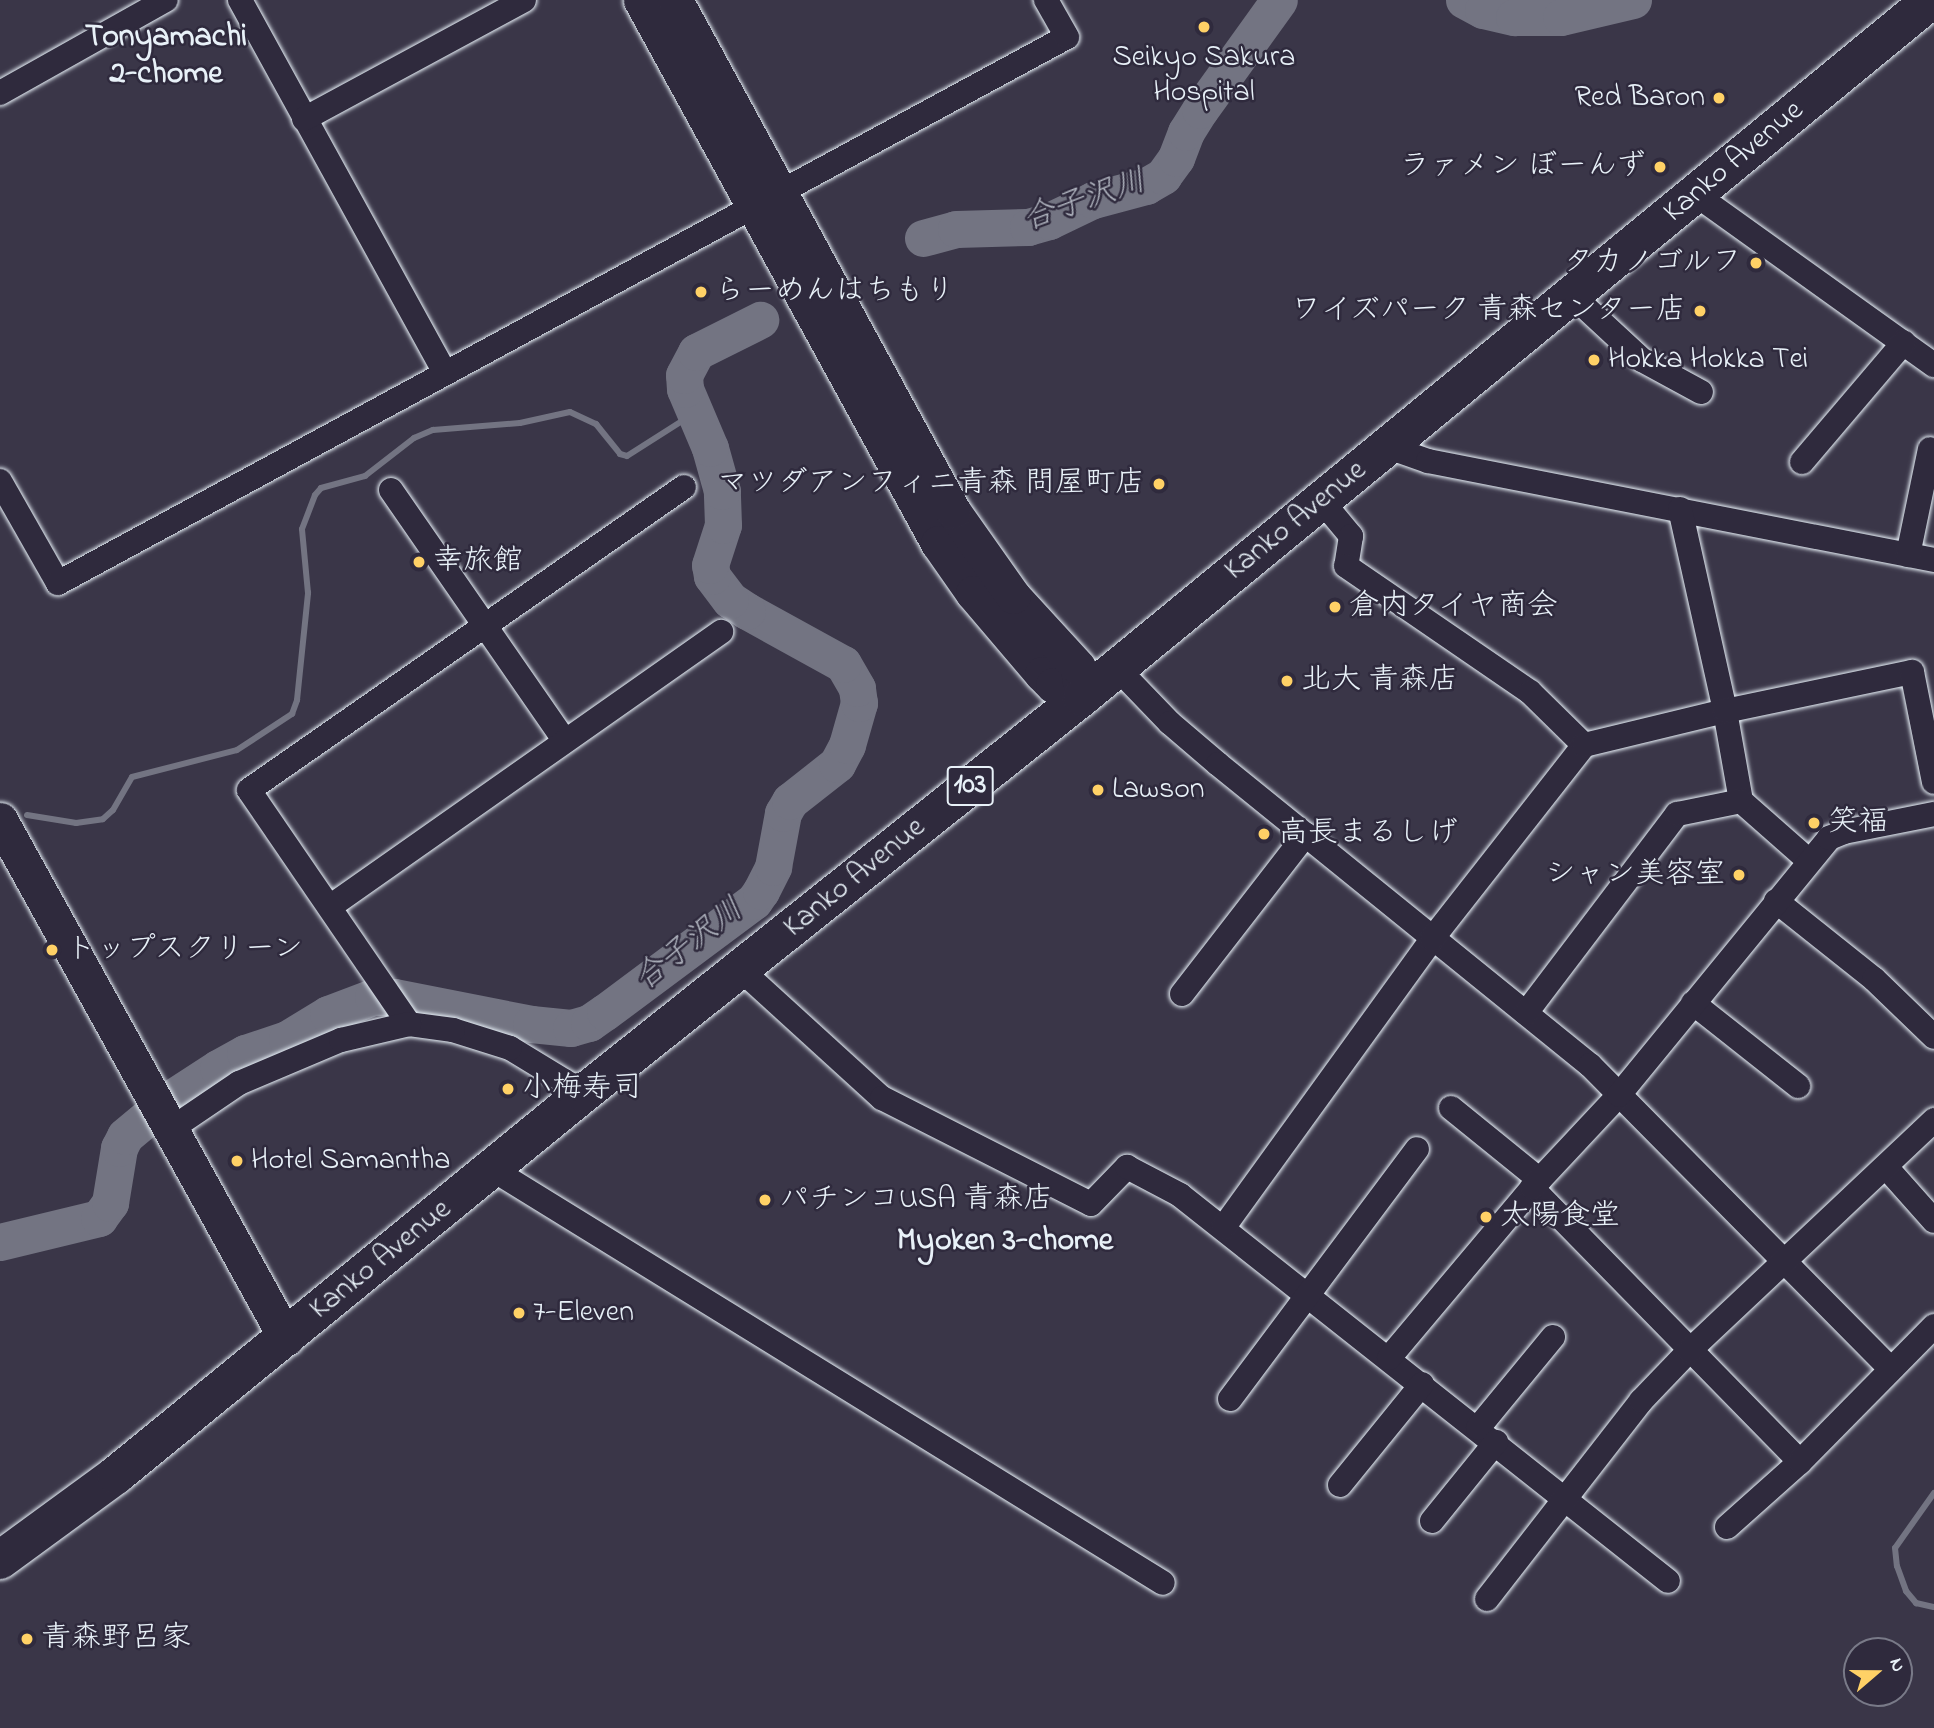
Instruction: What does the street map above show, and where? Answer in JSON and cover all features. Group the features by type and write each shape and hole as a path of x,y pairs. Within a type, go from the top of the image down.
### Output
{"highway":[{"name":"Kanko Avenue","path":"0,1560 116,1475 584,1093 1082,697 1573,296 1920,3"}],"street":[{"path":"0,93 166,0"},
{"path":"240,0 445,373"},
{"path":"304,119 524,0"},
{"path":"641,0 767,201"},
{"path":"675,0 767,201 938,544 973,593 1042,674 1053,685 1082,697"},
{"path":"0,481 58,583 1067,37 1046,0"},
{"path":"1695,194 1934,365"},
{"path":"1573,296 1642,360 1701,393"},
{"path":"1802,462 1904,342"},
{"path":"1388,447 1428,461 1934,560"},
{"path":"1908,555 1930,449"},
{"path":"405,1016 250,790 684,487"},
{"path":"391,490 564,740"},
{"path":"1321,500 1351,536 1346,566 1530,692 1584,745"},
{"path":"1680,509 1725,711 1741,801 1809,860"},
{"path":"331,906 564,740 722,632"},
{"path":"1117,668 1170,723 1590,1065 1783,1263 1891,1369"},
{"path":"1223,1228 1432,939 1584,745 1725,711 1912,672 1934,782"},
{"path":"1526,1013 1677,814 1741,801"},
{"path":"1389,1358 1536,1184 1619,1095 1829,838 1844,832 1934,814"},
{"path":"0,820 286,1338"},
{"path":"1182,994 1306,834"},
{"path":"1776,901 1874,979 1934,1037"},
{"path":"740,969 882,1098 1091,1204 1127,1167 1180,1195 1567,1498 1668,1581"},
{"path":"1693,1003 1798,1086"},
{"path":"164,1117 341,1040 405,1016 510,1048 584,1093"},
{"path":"1451,1108 1536,1184 1689,1351 1800,1462"},
{"path":"1487,1598 1640,1401 1689,1351 1934,1120"},
{"path":"1230,1399 1417,1149"},
{"path":"1886,1167 1934,1221"},
{"path":"492,1169 1163,1583"},
{"path":"1727,1527 1800,1462 1934,1326"},
{"path":"1432,1521 1553,1337"},
{"path":"1340,1485 1422,1384"}],"waterway":[{"name":"合子沢川","path":"923,238 956,229 1028,227 1049,221 1093,200 1146,186 1163,176 1176,158 1186,132 1200,110 1279,0"},
{"name":"合子沢川","path":"1464,0 1483,10 1514,17 1561,17 1633,0"},
{"name":"合子沢川","path":"0,1242 99,1218 110,1203 119,1148 125,1136 167,1101 218,1068 245,1053 287,1039 328,1014 373,997 394,997 531,1024 571,1028 589,1023 605,1012 754,901 773,867 783,813 790,801 837,764 847,745 859,703 857,688 843,664 730,600 712,576 710,565 723,525 722,491 710,448 685,389 684,375 696,352 760,320"},
{"path":"27,815 76,823 103,819 113,810 132,777 237,750 292,714 297,700 308,593 302,529 315,495 321,488 365,476 414,438 433,430 520,423 570,412 596,424 620,454 627,456 696,412"},
{"path":"1934,1493 1895,1548 1897,1566 1906,1591 1916,1603 1934,1607"}],"place":[{"name":"Seikyo Sakura Hospital","path":"1204,27"},
{"name":"Red Baron","path":"1719,98"},
{"name":"ラァメン ぼーんず","path":"1660,167"},
{"name":"タカノゴルフ","path":"1756,263"},
{"name":"らーめんはちもり","path":"701,292"},
{"name":"ワイズパーク 青森センター店","path":"1700,311"},
{"name":"Hokka Hokka Tei","path":"1594,360"},
{"name":"マツダアンフィニ青森 問屋町店","path":"1159,484"},
{"name":"幸旅館","path":"419,562"},
{"name":"倉内タイヤ商会","path":"1335,607"},
{"name":"北大 青森店","path":"1287,681"},
{"name":"Lawson","path":"1098,790"},
{"name":"笑福","path":"1814,823"},
{"name":"高長まるしげ","path":"1264,834"},
{"name":"シャン美容室","path":"1739,875"},
{"name":"トップスクリーン","path":"52,950"},
{"name":"小梅寿司","path":"508,1089"},
{"name":"Hotel Samantha","path":"237,1161"},
{"name":"パチンコUSA 青森店","path":"765,1200"},
{"name":"太陽食堂","path":"1486,1217"},
{"name":"7-Eleven","path":"519,1313"},
{"name":"青森野呂家","path":"27,1639"}],"district":[{"name":"Tonyamachi 2-chome","path":"166,58"},
{"name":"Myoken 3-chome","path":"1005,1242"}]}
